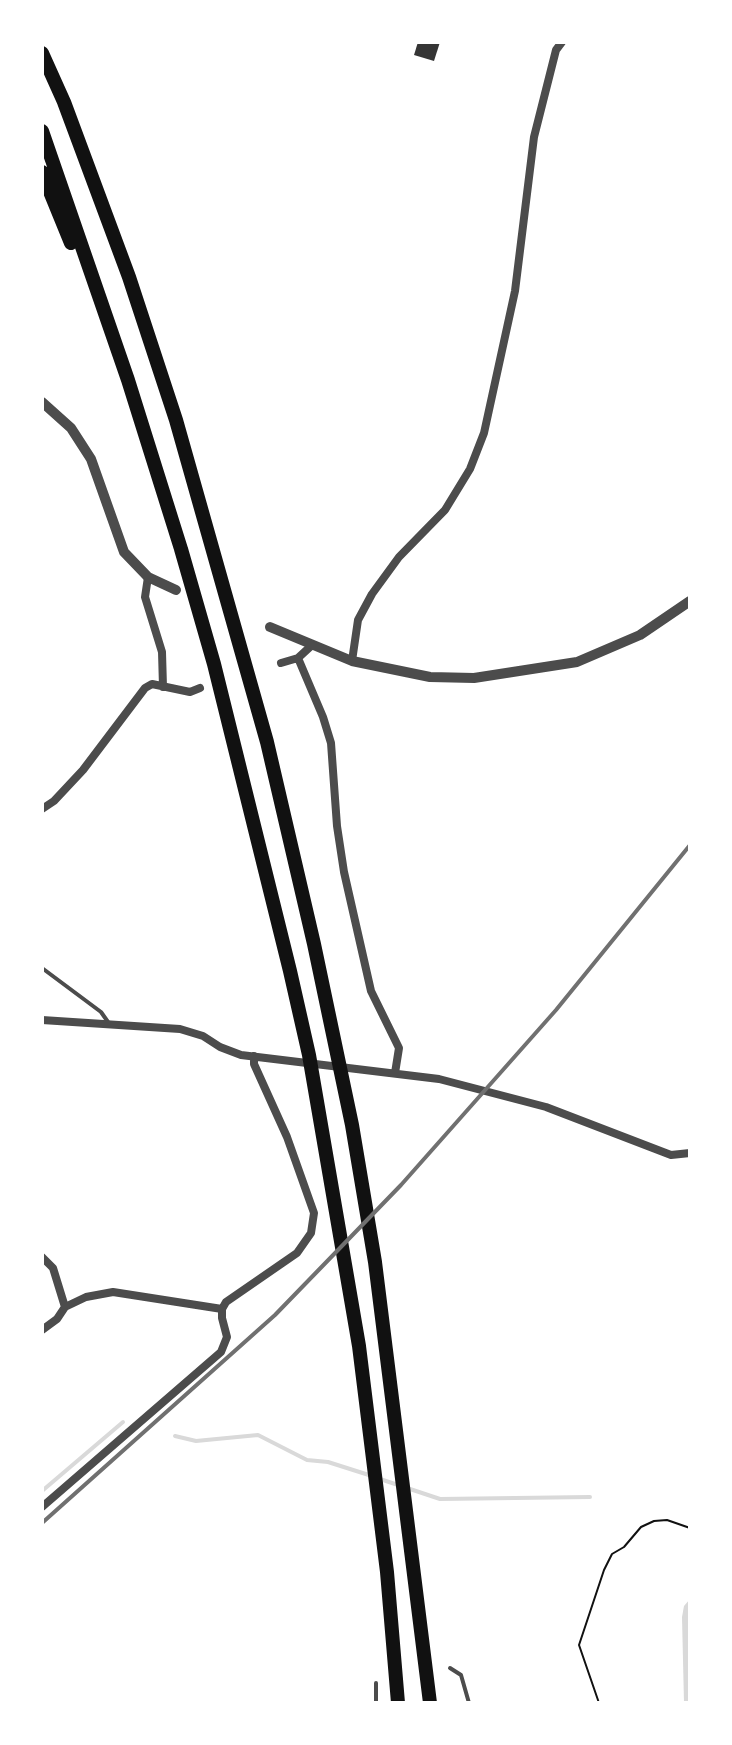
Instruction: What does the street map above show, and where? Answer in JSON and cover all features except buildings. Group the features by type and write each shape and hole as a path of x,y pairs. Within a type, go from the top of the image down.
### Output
{"highway":[{"path":"44,42 129,277 176,420 258,711 314,944 375,1262 430,1703"},
{"path":"42,53 64,102"},
{"path":"42,131 128,380 177,535 217,678 290,971 330,1170 359,1346 387,1572 398,1703"},
{"path":"42,172 128,380"}],"street":[{"path":"352,661 358,620 372,594 399,557 445,510 470,469 484,433 515,291 534,137 556,50 562,42"},
{"path":"42,402 54,411 83,446 97,473 124,552 148,577 176,590"},
{"path":"148,577 145,597 162,652 163,687"},
{"path":"270,627 352,661 430,677 474,678 577,662 640,635 690,601"},
{"path":"281,663 298,658 311,646"},
{"path":"298,658 331,743 344,872 371,991 399,1048 390,1072"},
{"path":"42,809 54,801 83,770 145,688 152,684 190,692 200,688"},
{"path":"42,1020 180,1029 203,1036 220,1047 257,1057 439,1079 546,1107 671,1155 690,1153"},
{"path":"222,1309 233,1297 297,1253 305,1244 313,1225 314,1213 305,1188 254,1064 257,1057"},
{"path":"42,1257 53,1268 65,1307"},
{"path":"42,1330 57,1319 65,1307 86,1297 113,1292 222,1309"},
{"path":"42,1507 221,1352 227,1337 222,1309"}],"lane":[{"path":"42,968 101,1012 110,1024"},
{"path":"450,1668 461,1675 469,1703"},
{"path":"376,1683 376,1703"}],"path":[{"path":"599,1703 579,1645 612,1554 624,1547 641,1527 654,1521 667,1520 690,1528"}],"shaded area":[{"path":"690,1599 690,1703 684,1703 682,1617 684,1606"}],"waterway":[{"path":"42,1491 123,1422"},
{"path":"175,1436 196,1441 258,1435 307,1460 328,1462 372,1476"},
{"path":"380,1479 398,1485"},
{"path":"407,1488 440,1499 590,1497"}],"railway":[{"path":"42,1523 275,1315 401,1185 556,1010 690,845"}]}
